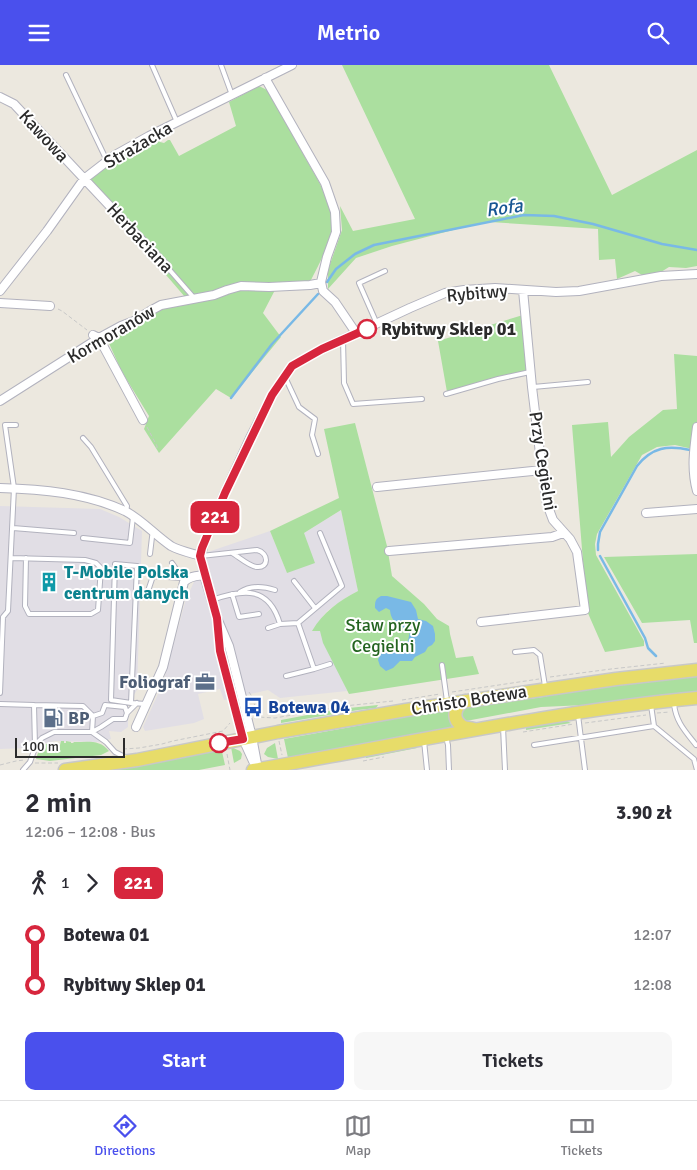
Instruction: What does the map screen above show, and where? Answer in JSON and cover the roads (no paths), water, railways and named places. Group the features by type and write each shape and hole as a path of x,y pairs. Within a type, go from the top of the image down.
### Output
{"main road":[{"name":"Christo Botewa","path":"247,738 387,713 446,695 467,700 544,680 616,679 697,670"},
{"name":"Christo Botewa","path":"256,770 479,729 503,730 578,712 652,710 697,698"},
{"path":"467,700 456,707 456,720 462,727 479,729"},
{"path":"65,770 137,760 247,738"}],"street":[{"name":"Strażacka","path":"0,291 47,231 84,179 115,155 292,65"},
{"path":"265,78 324,183 335,212 336,232 327,257 321,283 323,291 335,302 356,333"},
{"name":"Kawowa","path":"0,97 14,104 84,179"},
{"name":"Herbaciana","path":"84,179 167,267"},
{"name":"Rybitwy","path":"200,556 242,456 272,395 292,366 322,349 445,293 495,288 556,292 579,291 661,276 697,273"},
{"name":"Kormoranów","path":"0,401 96,337 134,321 161,305 214,295 241,286 268,287 321,283"},
{"name":"Przy Cegielni","path":"480,622 585,610 577,552 573,544 553,520 548,510 530,372 523,290"},
{"path":"0,303 50,306"},
{"path":"96,337 143,420"},
{"path":"697,427 693,472 697,491"},
{"path":"377,487 542,470"},
{"path":"0,488 57,492 98,501 130,514 172,546 200,556 217,618 220,651 256,770"},
{"path":"646,513 697,509"},
{"path":"388,551 552,537 563,533"},
{"path":"136,727 163,667 184,579 204,575"}],"lane":[{"path":"152,65 177,122"},
{"path":"221,65 232,95"},
{"path":"66,75 108,161"},
{"name":"Herbaciana","path":"167,267 195,299"},
{"path":"377,324 359,283 385,271"},
{"path":"343,339 344,383 353,404 422,399"},
{"path":"446,394 530,372"},
{"path":"285,377 299,407 315,419 312,435 318,454"},
{"path":"532,387 588,382"},
{"path":"0,693 1,643 3,617 8,611 14,488 5,425 16,425"},
{"path":"82,437 91,447 127,506 130,514 130,543 82,538"},
{"path":"12,528 74,533"},
{"path":"150,554 153,532"},
{"path":"268,627 298,623 342,585 320,533"},
{"path":"200,556 254,550 265,555 266,561 262,567 254,567 232,553"},
{"path":"11,558 26,558 85,560 96,563 101,568 98,610 91,614 29,613 25,606 26,558"},
{"path":"172,563 184,579"},
{"path":"111,700 115,564 137,566 130,703"},
{"path":"148,591 153,576 184,579"},
{"path":"294,581 315,608"},
{"path":"212,600 246,589 260,587 275,590"},
{"path":"240,592 261,595 271,603 277,613 280,624"},
{"path":"232,595 239,617 259,614"},
{"path":"298,623 314,669"},
{"path":"515,652 534,650 540,655 544,680"},
{"path":"286,676 330,664"},
{"path":"442,665 446,695"},
{"path":"93,716 102,713 107,701 111,700 146,704"},
{"path":"126,713 137,703"},
{"path":"0,704 83,706 93,716 92,732"},
{"path":"34,705 35,748"},
{"path":"23,770 30,762 35,748 42,738 54,732 92,732 113,719 125,719 125,707 105,705"},
{"path":"672,706 680,725 696,745"},
{"path":"652,710 654,726 694,759 697,770"},
{"path":"578,712 585,770"},
{"path":"534,745 654,726"},
{"path":"503,730 505,770"},
{"path":"92,732 106,742 116,753 137,760"},
{"path":"446,735 449,770"},
{"path":"423,739 427,770"}],"water":[{"path":"381,596 411,602 416,610 418,619 426,621 433,626 435,634 435,641 425,652 415,657 412,661 400,661 393,668 386,671 380,666 378,660 380,654 396,641 408,641 410,631 394,621 390,610 386,608 379,612 375,608 376,601"}],"waterway":[{"name":"Rofa","path":"327,282 336,269 355,254 374,245 524,215 554,216 593,224 662,244 697,250"},
{"name":"Rofa","path":"231,398 272,344 318,294"},
{"path":"598,550 600,532 637,466 649,455 661,449 690,450"},
{"path":"600,556 645,638 648,648 656,656"}],"place":[{"name":"Rybitwy Sklep 01","path":"367,329"},
{"name":"T‑Mobile Polska centrum danych","path":"49,582"},
{"name":"Foliograf","path":"205,682"},
{"name":"Botewa 04","path":"253,707"},
{"name":"BP","path":"53,718"}],"park label":[{"name":"Staw przy Cegielni","path":"383,636"}]}
